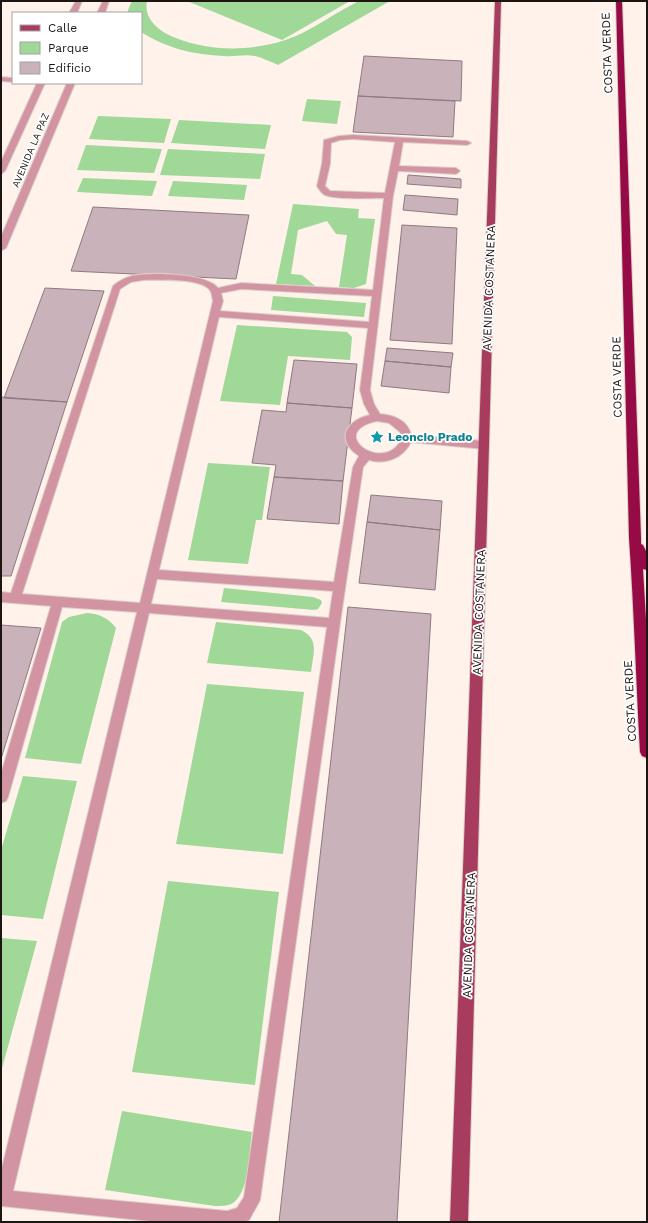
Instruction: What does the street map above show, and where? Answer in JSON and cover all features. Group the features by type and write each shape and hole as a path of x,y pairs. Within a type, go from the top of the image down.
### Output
{"highway":[{"name":"COSTA VERDE","path":"619,1 628,239 635,538 640,604 642,678 647,752"},
{"path":"635,538 647,566"}],"main road":[{"name":"AVENIDA COSTANERA","path":"460,1222 498,1"}],"street":[{"path":"74,12 79,1"},
{"path":"101,12 106,1"},
{"path":"1,79 12,80"},
{"name":"AVENIDA LA PAZ","path":"1,170 41,84"},
{"name":"AVENIDA LA PAZ","path":"1,248 71,84"},
{"path":"388,196 342,195 327,193 321,186 326,164 327,142 338,138 353,137 467,142"},
{"path":"377,417 369,404 365,390 378,293 388,196 395,168 399,140"},
{"path":"395,168 456,171"},
{"path":"15,598 116,288 127,280 142,277 196,279 208,284 216,292 218,301 154,574 2,1198 227,1220 243,1214 252,1200 334,623 358,467 366,455"},
{"path":"216,292 241,286 378,293"},
{"path":"215,314 373,325"},
{"path":"377,417 395,420 401,425 407,438 401,450 385,457 366,455 357,451 349,438 350,432 354,425 360,420 377,417"},
{"path":"407,438 484,445"},
{"path":"154,574 340,587"},
{"path":"1,597 334,623"},
{"path":"1,797 58,602"}],"green space":[{"path":"132,1 147,1 146,6 150,20 165,33 180,40 196,44 213,47 247,48 264,46 296,36 360,1 390,1 278,65 255,56 202,54 181,50 170,46 150,38 142,33 142,12 128,12"},
{"path":"187,1 350,1 282,40"},
{"path":"307,99 341,101 337,124 302,121"},
{"path":"98,116 171,119 164,143 89,139"},
{"path":"179,120 271,125 265,149 171,143"},
{"path":"86,145 162,149 154,173 77,170"},
{"path":"168,149 265,154 260,179 160,175"},
{"path":"83,178 157,181 152,196 77,192"},
{"path":"173,181 247,185 244,200 168,196"},
{"path":"293,204 359,209 358,218 375,219 366,284 354,288 339,287 347,235 336,234 327,221 298,230 291,274 302,275 315,286 276,284"},
{"path":"273,296 366,303 364,317 271,310"},
{"path":"237,325 347,332 352,337 350,360 288,356 280,405 220,401"},
{"path":"208,463 270,467 262,520 256,520 248,564 188,560"},
{"path":"224,588 313,597 321,600 322,603 318,609 314,610 221,602"},
{"path":"87,613 96,614 103,617 116,628 81,764 25,758 62,622 69,617"},
{"path":"216,622 301,630 311,638 313,642 314,653 311,672 207,663"},
{"path":"207,684 304,692 283,854 176,844"},
{"path":"23,776 77,781 43,919 1,915 1,850"},
{"path":"168,881 279,892 255,1085 132,1072"},
{"path":"1,938 37,941 1,1072"},
{"path":"122,1111 252,1132 246,1180 239,1197 231,1204 225,1206 215,1206 105,1190"}],"building":[{"path":"364,56 462,61 461,101 358,96"},
{"path":"358,96 455,101 453,137 353,132"},
{"path":"408,175 461,179 461,188 407,184"},
{"path":"405,195 458,199 457,215 403,210"},
{"path":"93,207 249,215 236,279 71,271"},
{"path":"402,225 457,228 452,344 390,340"},
{"path":"45,288 104,291 67,402 4,398"},
{"path":"387,348 453,353 451,367 385,361"},
{"path":"294,360 357,364 352,408 287,403"},
{"path":"385,361 451,367 449,393 381,386"},
{"path":"1,397 67,402 11,576 1,576"},
{"path":"287,403 352,408 343,481 274,477 276,465 252,463 262,410 286,412"},
{"path":"274,477 343,481 339,524 267,519"},
{"path":"371,495 442,501 440,530 367,522"},
{"path":"367,522 440,530 435,590 359,583"},
{"path":"348,607 431,614 397,1222 279,1222"},
{"path":"1,625 41,628 1,759"}],"place":[{"name":"Leoncio Prado","path":"377,437"}]}
